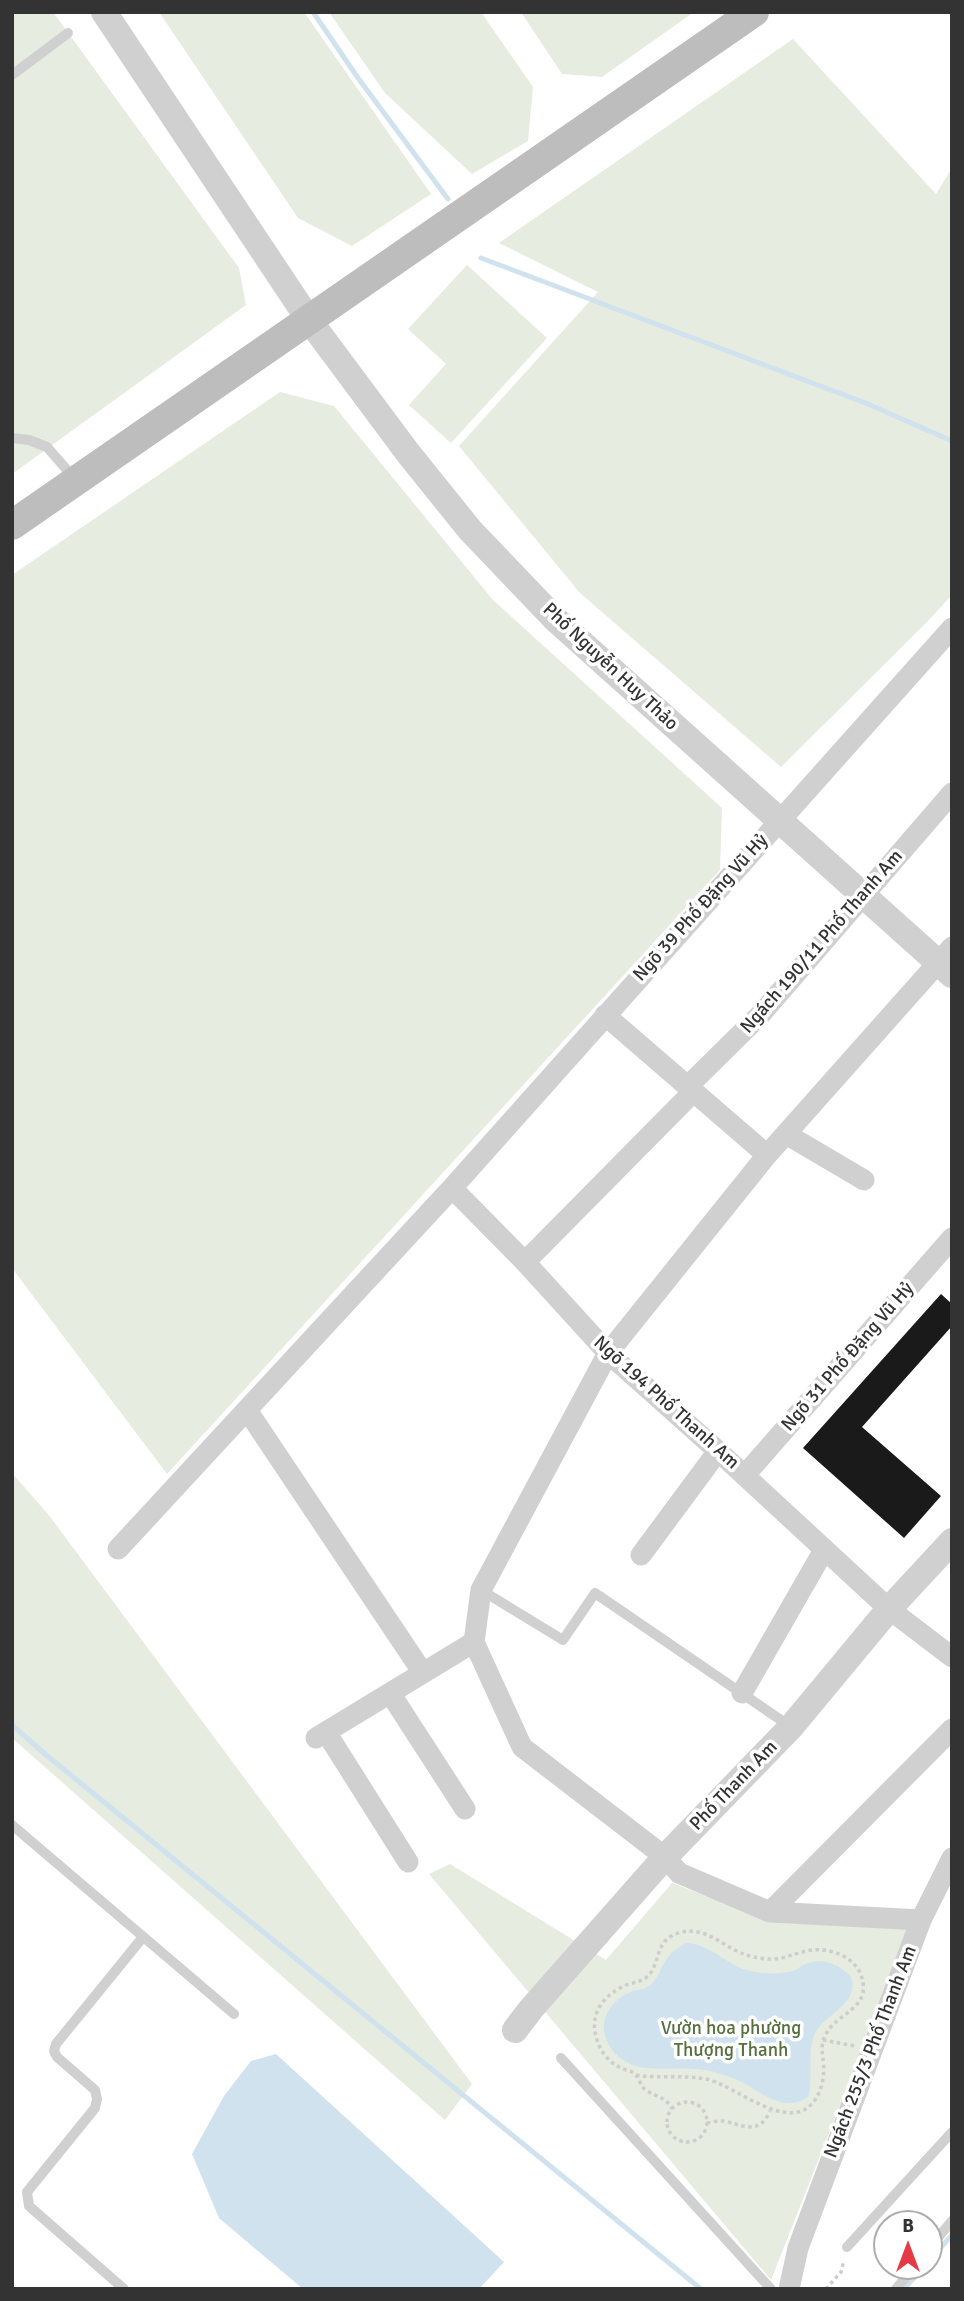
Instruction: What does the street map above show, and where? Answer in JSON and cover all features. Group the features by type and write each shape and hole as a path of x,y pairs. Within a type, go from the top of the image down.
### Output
{"main road":[{"path":"12,525 754,12"}],"street":[{"name":"Phố Nguyễn Huy Thảo","path":"104,12 309,320 415,463 470,530 555,619 864,896 947,962"},
{"name":"Ngõ 39 Phố Đặng Vũ Hỷ","path":"118,1549 452,1188 780,821 948,638"},
{"name":"Ngách 190/11 Phố Thanh Am","path":"525,1262 761,1014 952,793"},
{"path":"921,1920 770,1912 679,1873 665,1857 522,1747 474,1642 481,1590 608,1353 767,1155 947,962"},
{"path":"606,1015 767,1155"},
{"path":"786,1134 864,1180"},
{"name":"Ngõ 194 Phố Thanh Am","path":"452,1188 525,1262 608,1353 889,1609 952,1657"},
{"name":"Ngõ 31 Phố Đặng Vũ Hỷ","path":"745,1475 952,1238"},
{"path":"247,1410 423,1673"},
{"path":"641,1555 718,1451"},
{"name":"Phố Thanh Am","path":"515,2030 665,1857 791,1727 889,1609 952,1541"},
{"path":"741,1693 824,1550"},
{"path":"408,1862 321,1735 474,1642"},
{"path":"390,1693 465,1809"},
{"path":"770,1912 952,1729"},
{"name":"Ngách 255/3 Phố Thanh Am","path":"789,2289 798,2248 921,1920 952,1858"}],"lane":[{"path":"12,75 68,33"},
{"path":"12,438 29,440 47,447 77,481"},
{"path":"481,1590 563,1640 595,1593 791,1727"},
{"path":"12,1825 234,2014"},
{"path":"124,2289 29,2206 27,2192 95,2108 97,2099 95,2090 57,2057 54,2051 56,2044 143,1937"},
{"path":"561,2058 771,2289"},
{"path":"847,2247 952,2132"}],"path":[{"path":"683,1932 696,1932 709,1935 744,1954 774,1959 822,1949 846,1957 861,1975 863,1987 855,2008 827,2031 823,2040 824,2076 816,2099 809,2107 800,2111 770,2110 737,2091 710,2080 682,2076 659,2078 636,2075 610,2062 599,2048 595,2020 601,2003 615,1990 646,1978 651,1972 657,1952 671,1937 683,1932"},
{"path":"823,2040 872,2050"},
{"path":"636,2075 643,2088 664,2099 671,2109"},
{"path":"691,2103 702,2110 707,2123 702,2136 696,2140 682,2142 667,2129 668,2115 677,2104 691,2103"},
{"path":"707,2123 724,2122 744,2128 750,2127 763,2121 770,2110"},
{"path":"826,2289 841,2272 847,2247"}],"green space":[{"path":"12,12 53,12 239,268 246,305 12,474"},
{"path":"159,12 304,12 431,194 352,246 298,218"},
{"path":"329,12 481,12 533,87 528,141 472,174 385,93"},
{"path":"521,12 694,12 602,77 562,74"},
{"path":"793,39 936,194 952,168 952,595 781,767 580,593 459,446 598,292 499,243"},
{"path":"467,265 547,338 451,443 409,405 446,364 408,329"},
{"path":"280,392 334,406 493,600 722,808 720,870 167,1474 12,1268 12,575"},
{"path":"12,1473 48,1514 472,2084 445,2120 12,1738"},
{"name":"Vườn hoa phường Thượng Thanh","path":"450,1864 606,1960 672,1883 778,1923 910,1928 771,2280 429,1874"}],"water":[{"path":"686,1943 705,1948 736,1966 755,1972 788,1972 820,1961 837,1966 851,1977 853,1986 847,2000 822,2024 814,2037 809,2096 800,2101 783,2103 717,2073 696,2069 641,2067 633,2065 614,2052 607,2042 604,2030 608,2011 621,1997 652,1983 668,1957"},
{"path":"276,2054 504,2262 479,2289 303,2289 219,2218 192,2154 224,2096 251,2061"}],"building":[{"path":"941,1294 952,1304 952,1326 862,1427 941,1496 904,1538 803,1448"}],"waterway":[{"path":"313,12 358,78 448,199"},
{"path":"481,258 868,404 952,441"},
{"path":"12,1725 701,2289"},
{"path":"943,2245 952,2235"},
{"path":"904,2289 912,2280"}]}
